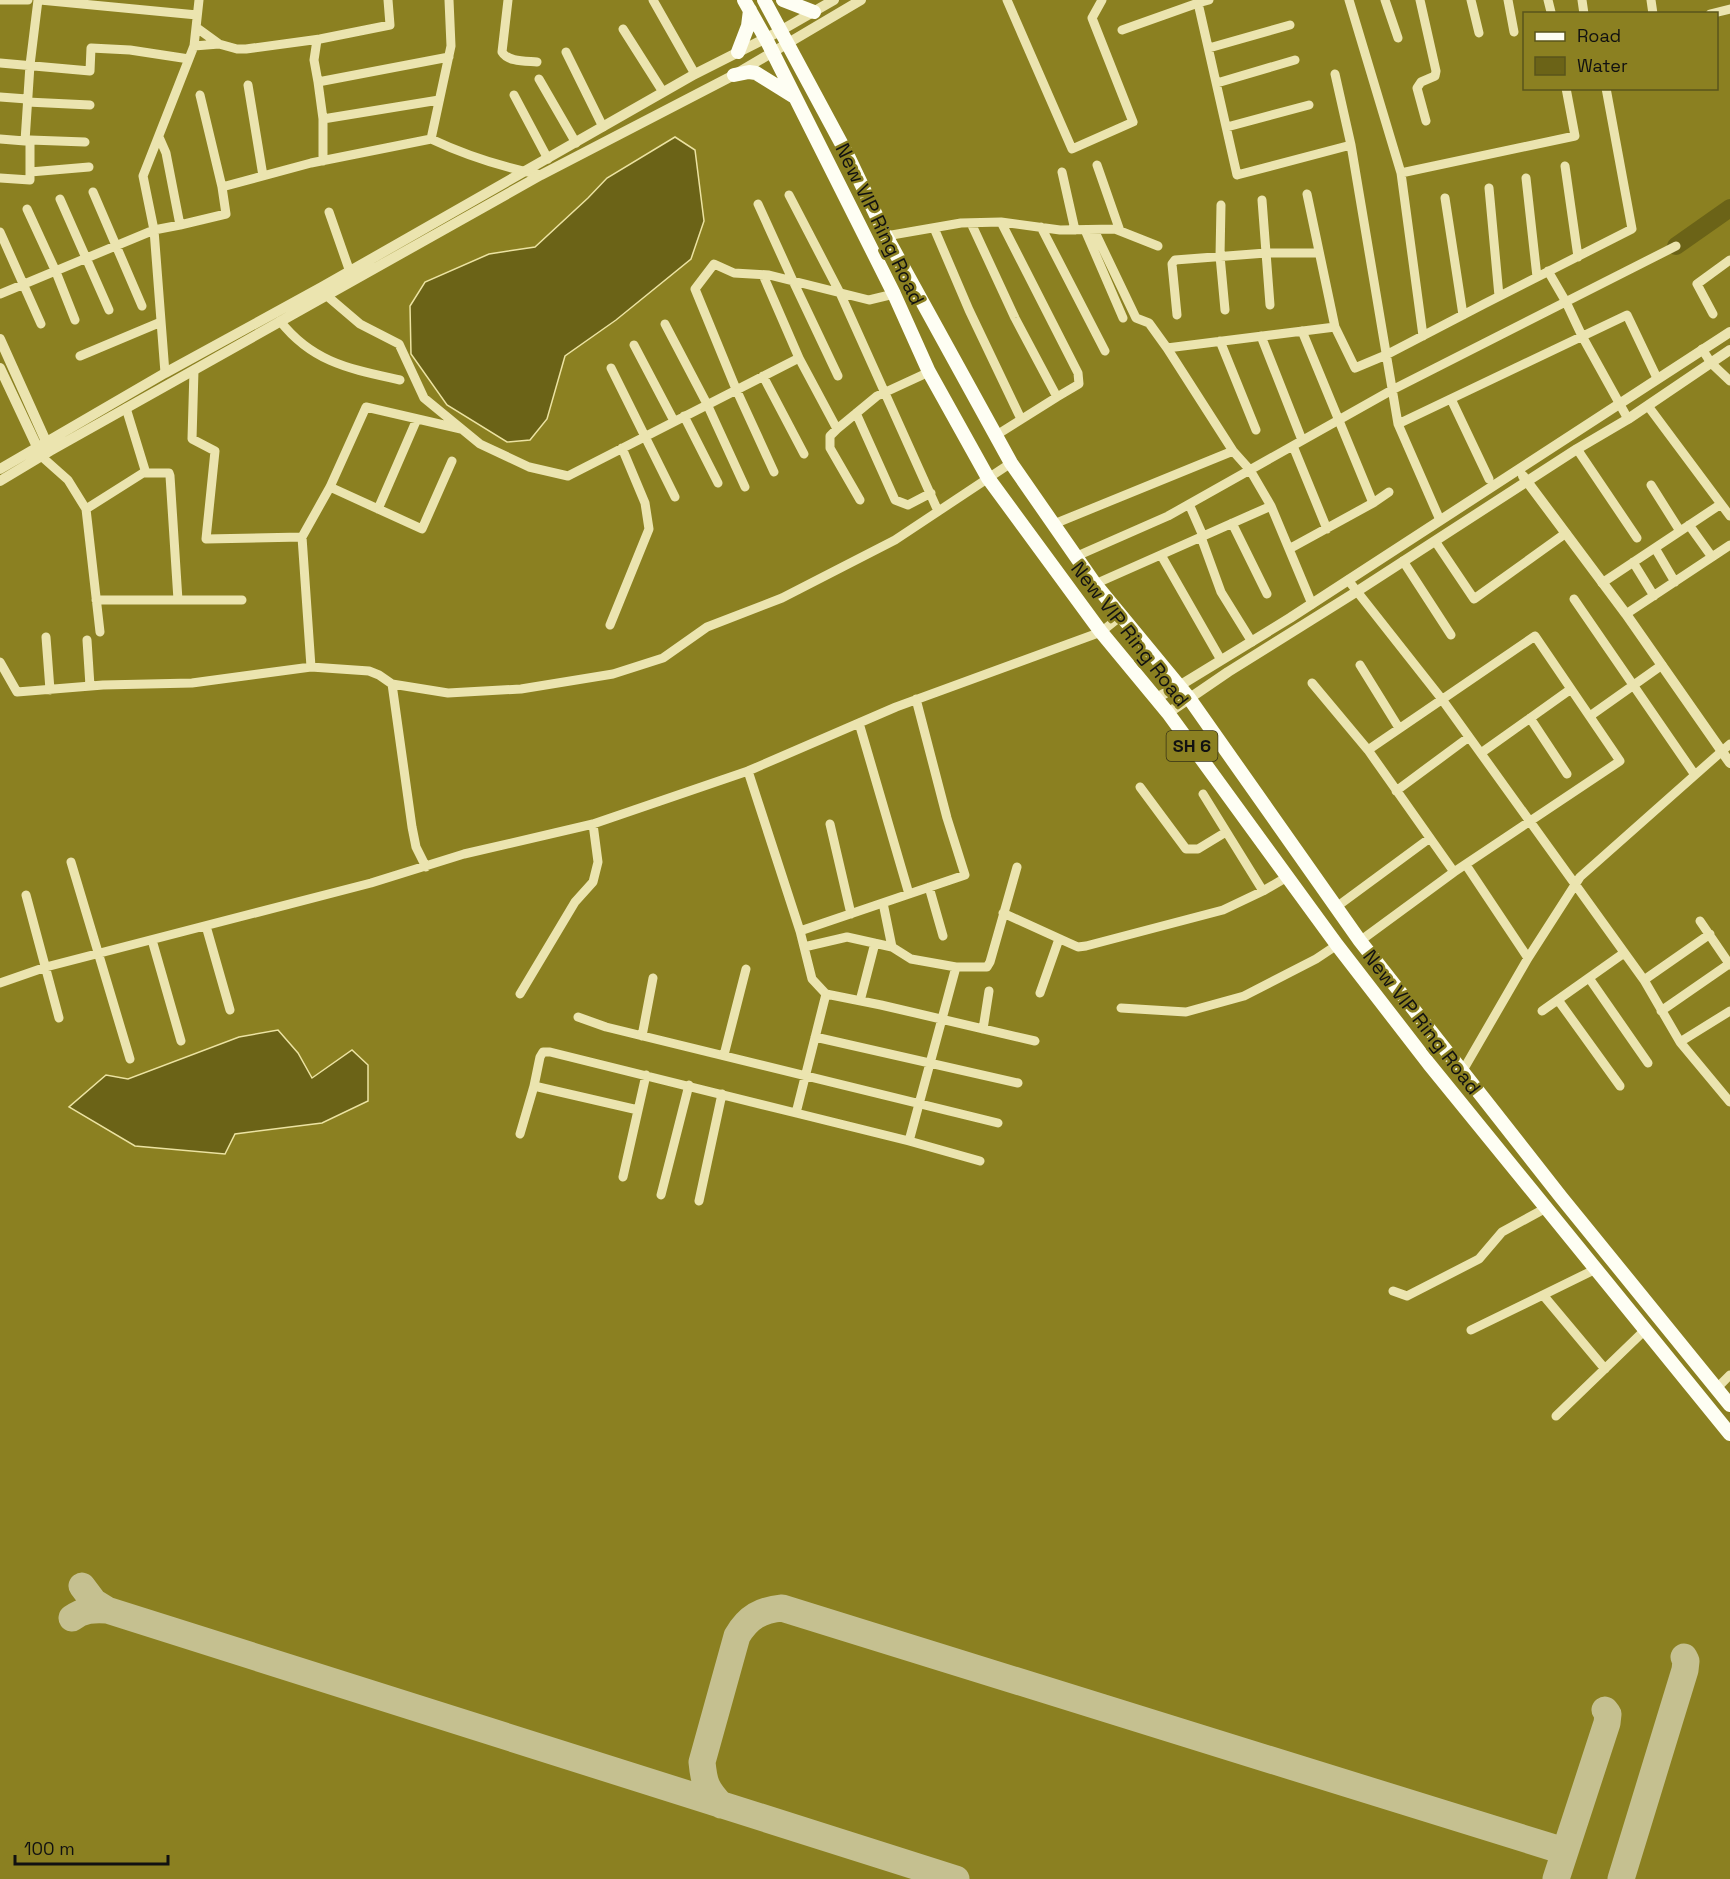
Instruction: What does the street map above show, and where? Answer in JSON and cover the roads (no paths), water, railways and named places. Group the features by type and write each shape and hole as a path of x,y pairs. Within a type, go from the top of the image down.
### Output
{"main road":[{"name":"New VIP Ring Road","path":"764,0 847,154 886,236 1011,463 1095,584 1189,698 1360,941 1462,1072 1728,1403"},
{"path":"783,0 814,12"},
{"name":"New VIP Ring Road","path":"747,5 766,38 894,294 929,372 988,478 1101,632 1168,713 1337,945 1429,1064 1730,1434"},
{"path":"738,52 748,26 747,5"},
{"path":"734,75 756,73 795,97"},
{"path":"1713,1413 1728,1403"}],"street":[{"path":"0,0 28,0"},
{"path":"0,178 30,180 27,101 39,0 197,15"},
{"path":"165,373 154,230 142,176 194,46 199,0"},
{"path":"194,46 219,44 246,49 317,40 390,25 388,0"},
{"path":"431,139 451,46 449,0"},
{"path":"508,0 502,52 509,58 537,62"},
{"path":"653,0 695,74"},
{"path":"0,469 126,408 194,370 280,321 350,272 695,74 780,31 834,0"},
{"path":"0,481 43,449 165,373 734,75 861,0"},
{"path":"1007,0 1072,149 1133,122 1092,18 1102,0"},
{"path":"1122,30 1209,0"},
{"path":"1349,0 1401,173 1423,336"},
{"path":"1385,0 1398,38"},
{"path":"1420,0 1436,71 1434,76 1420,82 1417,88 1426,121"},
{"path":"1472,0 1479,33"},
{"path":"1508,0 1514,32"},
{"path":"1548,0 1551,12"},
{"path":"1198,3 1237,175 1351,145"},
{"path":"1209,48 1290,25"},
{"path":"197,28 219,44"},
{"path":"623,29 663,92"},
{"path":"317,40 314,60 323,119 323,161"},
{"path":"302,41 314,60"},
{"path":"0,63 90,71 91,48 130,50 189,59"},
{"path":"566,52 603,127"},
{"path":"318,82 449,57"},
{"path":"1217,83 1295,60"},
{"path":"1335,74 1351,145 1398,424 1440,520"},
{"path":"539,79 576,143"},
{"path":"248,85 263,176"},
{"path":"1401,173 1575,136 1566,90"},
{"path":"1307,194 1335,327 1355,369 1632,230 1606,90"},
{"path":"0,294 154,230 226,214 222,187 200,95"},
{"path":"514,95 548,159"},
{"path":"0,97 90,105"},
{"path":"323,119 439,100"},
{"path":"1227,127 1309,105"},
{"path":"159,137 166,153 180,225"},
{"path":"0,139 85,142"},
{"path":"222,187 323,161 431,139 501,167 541,175"},
{"path":"1097,165 1120,231"},
{"path":"1565,166 1578,256"},
{"path":"30,172 89,167"},
{"path":"1062,172 1123,318"},
{"path":"1526,178 1537,277"},
{"path":"1489,188 1499,296"},
{"path":"93,192 142,306"},
{"path":"789,195 840,293 938,511"},
{"path":"1445,198 1463,315"},
{"path":"60,199 109,310"},
{"path":"1262,200 1270,305"},
{"path":"758,204 838,376"},
{"path":"1221,205 1220,256 1225,310"},
{"path":"27,209 75,320"},
{"path":"329,212 350,272"},
{"path":"886,236 971,223 1001,222 1041,227 1115,230 1158,246"},
{"path":"995,436 1079,384 1078,372 1001,222"},
{"path":"971,223 1015,318 1057,397"},
{"path":"1041,227 1105,351"},
{"path":"934,228 969,310 1021,419"},
{"path":"1085,230 1136,318 1149,323 1233,451 1250,470 1271,506 1312,604"},
{"path":"0,232 41,324"},
{"path":"1077,556 1168,516 1392,390 1676,246"},
{"path":"1177,315 1172,264 1175,260 1266,253 1319,253"},
{"path":"1713,314 1697,284 1730,261"},
{"path":"774,472 736,389 695,289 714,264 734,273 763,275 793,281 869,300 894,294"},
{"path":"1548,272 1628,419"},
{"path":"763,275 799,358 837,429"},
{"path":"324,291 360,324 399,344 424,398 480,444 529,467 568,476 799,358"},
{"path":"1398,424 1627,315 1658,378"},
{"path":"280,321 294,338 329,360 353,370 400,380"},
{"path":"80,356 161,322"},
{"path":"665,324 707,404 745,487"},
{"path":"1167,348 1335,327"},
{"path":"1302,331 1373,503"},
{"path":"1155,698 1179,686 1312,604 1730,332"},
{"path":"1261,336 1302,440"},
{"path":"0,339 3,355 43,449"},
{"path":"1220,341 1256,430"},
{"path":"634,345 674,421"},
{"path":"1702,349 1711,363 1730,381"},
{"path":"1168,713 1577,448 1628,419 1730,350"},
{"path":"0,368 53,466 68,480 86,509 100,632"},
{"path":"611,368 675,497"},
{"path":"194,370 192,439 215,451 206,539 302,537"},
{"path":"860,500 830,448 830,436 877,396 929,372"},
{"path":"763,376 804,454"},
{"path":"1451,399 1489,479"},
{"path":"1648,406 1730,516"},
{"path":"311,668 302,537 330,487 366,407 463,430"},
{"path":"126,408 145,466 143,473"},
{"path":"856,413 895,500 908,505 931,493"},
{"path":"684,416 718,483"},
{"path":"378,509 417,419"},
{"path":"1293,446 1327,529"},
{"path":"610,625 649,529 645,503 622,448"},
{"path":"1577,448 1637,538"},
{"path":"1054,524 1233,451"},
{"path":"330,487 422,529 452,461"},
{"path":"0,662 17,692 90,686 192,683 311,668 369,671 392,684 448,693 521,689 613,674 663,658 707,627 782,598 895,540 1011,463"},
{"path":"1519,469 1726,747 1730,763"},
{"path":"86,509 143,473 169,473 178,600"},
{"path":"1651,485 1680,531"},
{"path":"1289,549 1389,492"},
{"path":"1189,504 1221,592 1252,642"},
{"path":"1602,583 1721,504"},
{"path":"1095,584 1271,506"},
{"path":"1232,523 1268,594"},
{"path":"1689,525 1712,557"},
{"path":"1435,541 1474,599 1566,533"},
{"path":"1626,614 1730,545"},
{"path":"1655,548 1676,582"},
{"path":"1161,555 1221,660"},
{"path":"1403,561 1451,635"},
{"path":"1633,562 1654,596"},
{"path":"1348,580 1442,698 1644,980 1680,1042 1730,1102"},
{"path":"1574,599 1695,775"},
{"path":"96,600 242,600"},
{"path":"0,983 46,967 371,883 464,854 593,824 748,771 916,699 1101,632 1121,616"},
{"path":"1360,941 1454,872 1620,761 1535,636 1368,750"},
{"path":"46,637 50,690"},
{"path":"87,640 90,686"},
{"path":"1590,716 1662,664"},
{"path":"1360,665 1400,728"},
{"path":"1312,683 1368,750 1454,872"},
{"path":"392,684 412,827 416,847 426,867"},
{"path":"1481,753 1571,689"},
{"path":"800,931 965,875 947,818 916,699"},
{"path":"1530,718 1567,774"},
{"path":"859,723 909,894"},
{"path":"1396,791 1469,737"},
{"path":"1462,1072 1528,958 1580,877 1726,747"},
{"path":"748,771 800,931 812,979 826,994 1035,1041"},
{"path":"1140,787 1186,849 1198,849 1227,832"},
{"path":"1203,794 1263,891"},
{"path":"520,994 575,902 593,882 598,862 593,824"},
{"path":"830,824 851,914"},
{"path":"1335,908 1430,838"},
{"path":"71,862 130,1059"},
{"path":"1466,865 1528,958"},
{"path":"804,947 847,937 892,947 910,959 956,967 987,967 1017,867"},
{"path":"1003,913 1078,947 1086,946 1211,914 1263,891 1287,877"},
{"path":"929,887 943,936"},
{"path":"26,895 59,1018"},
{"path":"883,903 892,947"},
{"path":"1661,1011 1729,964 1700,921"},
{"path":"206,926 230,1010"},
{"path":"1644,980 1710,934"},
{"path":"152,939 181,1041"},
{"path":"1040,993 1059,939"},
{"path":"860,1001 875,943"},
{"path":"1121,1008 1186,1012 1234,999 1316,959 1337,945"},
{"path":"1542,1011 1624,953"},
{"path":"909,1142 956,967"},
{"path":"724,1055 746,969"},
{"path":"642,1036 652,978"},
{"path":"1589,978 1648,1063"},
{"path":"983,1029 989,991"},
{"path":"796,1113 826,994"},
{"path":"1558,1000 1620,1086"},
{"path":"1680,1042 1730,1011"},
{"path":"578,1017 606,1027 998,1123"},
{"path":"815,1036 1018,1083"},
{"path":"520,1134 543,1052 689,1085 980,1161"},
{"path":"623,1177 646,1075"},
{"path":"661,1195 689,1085"},
{"path":"534,1086 638,1110"},
{"path":"699,1201 723,1094"},
{"path":"1393,1291 1407,1296 1479,1259 1502,1232 1546,1208"},
{"path":"1471,1330 1596,1269"},
{"path":"1543,1295 1605,1369"},
{"path":"1556,1416 1646,1330"},
{"path":"1716,1389 1730,1375"}],"water":[{"path":"675,137 695,150 704,221 691,259 616,320 565,356 547,419 530,440 507,442 447,405 411,354 410,306 425,282 489,254 535,247 607,178"},
{"path":"278,1030 298,1053 312,1078 352,1050 368,1065 368,1101 322,1123 235,1134 225,1154 135,1146 69,1107 106,1075 128,1079 239,1037"}],"waterway":[{"path":"1676,246 1730,208"}]}
